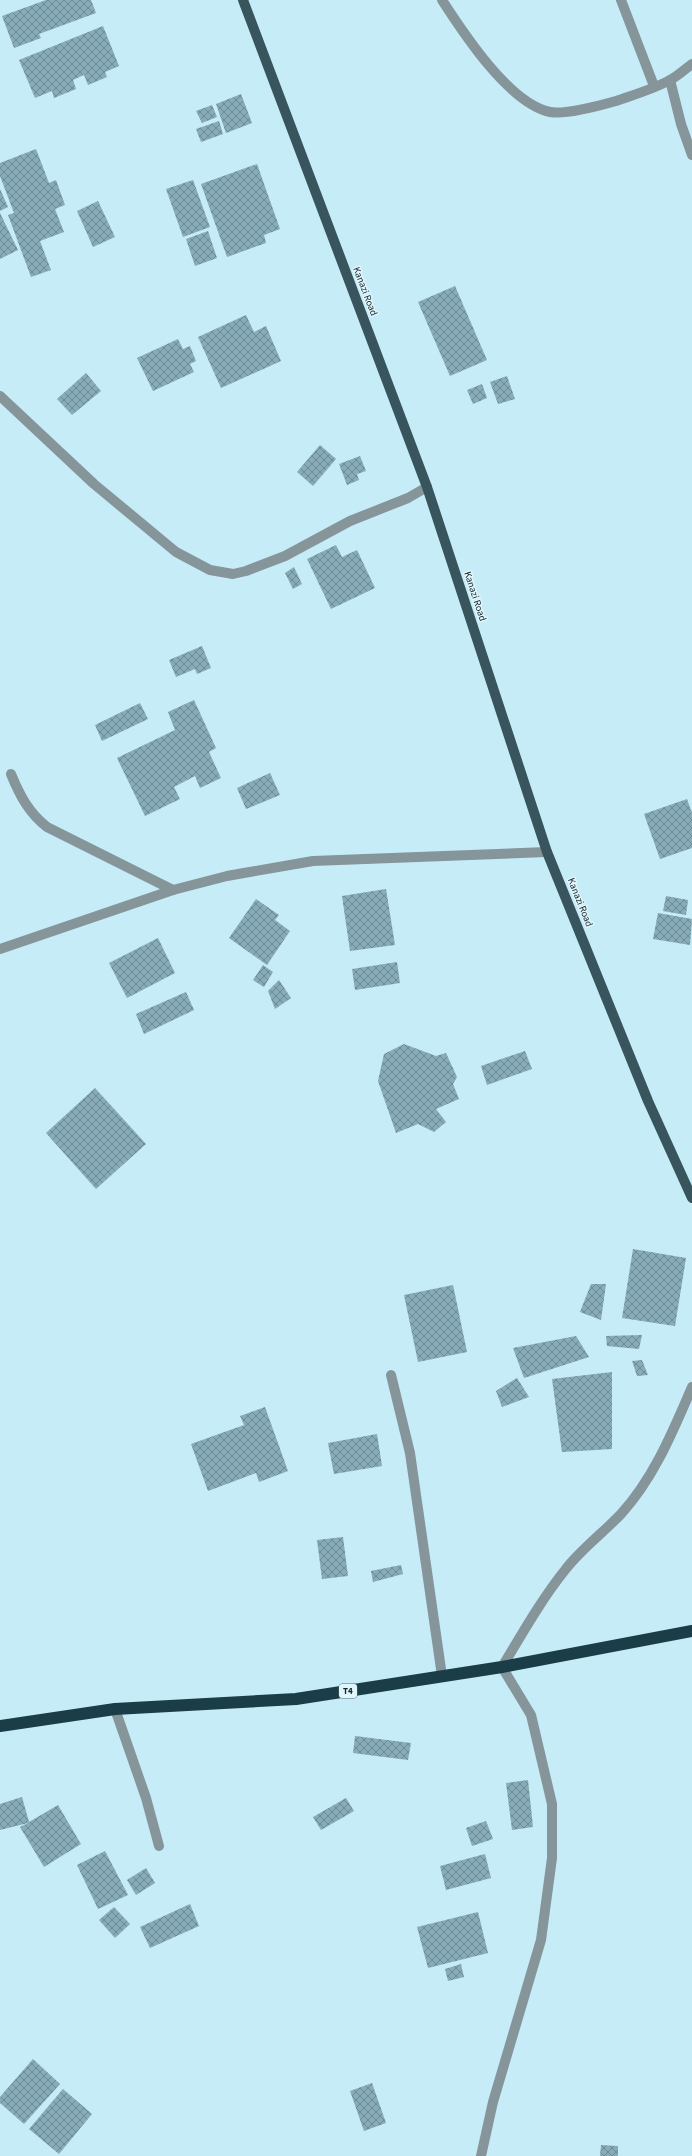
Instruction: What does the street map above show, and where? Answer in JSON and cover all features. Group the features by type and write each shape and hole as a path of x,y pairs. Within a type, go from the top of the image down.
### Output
{"highway":[{"name":"T4","path":"0,1726 115,1710 296,1699 502,1667 692,1630"}],"main road":[{"name":"Kanazi Road","path":"243,0 427,487 548,852 648,1100 692,1198"}],"street":[{"path":"442,0 466,37 499,78 536,108 552,113 598,107 670,80 692,64"},
{"path":"621,0 654,86"},
{"path":"670,80 681,124 692,155"},
{"path":"0,396 94,484 176,552 210,570 233,574 266,564 285,556 350,521 408,498 427,487"},
{"path":"11,774 21,798 35,818 47,827 173,890"},
{"path":"0,949 173,890 227,876 313,861 548,852"},
{"path":"391,1375 410,1453 442,1676"},
{"path":"481,2156 493,2102 541,1940 552,1858 552,1804 535,1729 531,1715 502,1667 534,1612 566,1568 622,1513 653,1469 676,1425 692,1387"},
{"path":"115,1710 146,1798 159,1846"}],"building":[{"path":"46,0 91,0 96,13 39,34 41,38 14,48 2,16"},
{"path":"103,26 119,66 105,72 107,77 88,85 84,75 73,80 76,89 54,98 52,91 35,98 19,60"},
{"path":"241,94 252,123 226,133 216,104"},
{"path":"212,105 217,117 202,123 196,111"},
{"path":"219,121 223,134 201,142 196,129"},
{"path":"36,149 49,183 56,180 65,205 55,209 64,232 40,241 51,270 31,277 8,215 14,213 0,176 0,163"},
{"path":"257,164 280,229 264,235 266,243 227,257 201,184"},
{"path":"193,180 210,227 183,237 166,189"},
{"path":"0,189 8,207 0,211"},
{"path":"98,201 115,237 93,247 77,211"},
{"path":"0,213 18,250 0,259"},
{"path":"208,231 217,258 195,266 186,239"},
{"path":"455,286 487,360 450,376 418,302"},
{"path":"246,315 254,332 266,326 281,361 221,388 198,337"},
{"path":"178,339 183,349 190,346 196,361 190,364 194,372 153,391 137,358"},
{"path":"86,373 101,391 72,415 57,399"},
{"path":"507,376 515,399 498,404 490,382"},
{"path":"482,384 487,398 473,404 467,390"},
{"path":"320,445 336,459 313,486 297,472"},
{"path":"360,456 366,471 357,474 359,480 347,485 339,464"},
{"path":"336,545 342,557 357,550 375,588 331,609 307,559"},
{"path":"294,567 302,584 293,589 285,573"},
{"path":"202,646 211,668 197,674 195,669 176,677 169,660"},
{"path":"194,700 216,748 209,752 221,778 200,788 195,776 174,787 180,799 145,816 117,758 175,730 168,712"},
{"path":"140,703 148,719 102,741 95,725"},
{"path":"270,773 280,795 246,809 237,788"},
{"path":"687,799 692,813 692,848 660,859 644,814"},
{"path":"386,889 395,945 350,951 342,896"},
{"path":"666,896 688,900 686,915 663,911"},
{"path":"256,899 279,915 275,920 290,931 267,965 229,938"},
{"path":"658,913 692,919 690,945 653,939"},
{"path":"158,938 175,973 127,998 109,963"},
{"path":"397,962 400,983 355,990 352,969"},
{"path":"263,965 273,972 264,987 253,980"},
{"path":"279,980 291,998 275,1009 268,991"},
{"path":"186,992 194,1010 144,1034 136,1014"},
{"path":"404,1044 436,1056 446,1053 457,1077 453,1084 459,1099 436,1109 446,1122 434,1132 418,1124 396,1133 378,1081 384,1054"},
{"path":"525,1051 532,1069 487,1085 481,1066"},
{"path":"95,1088 146,1144 96,1189 46,1133"},
{"path":"633,1249 686,1258 675,1326 622,1318"},
{"path":"591,1284 606,1284 601,1320 580,1312"},
{"path":"453,1285 467,1352 418,1362 404,1295"},
{"path":"642,1335 639,1349 607,1346 606,1336"},
{"path":"576,1336 589,1357 524,1378 513,1348"},
{"path":"642,1360 648,1375 637,1376 632,1361"},
{"path":"612,1372 612,1449 562,1452 552,1379"},
{"path":"517,1378 529,1397 502,1407 496,1391"},
{"path":"265,1407 288,1471 259,1482 256,1473 208,1491 191,1444 244,1425 240,1416"},
{"path":"377,1434 382,1466 334,1474 328,1443"},
{"path":"343,1537 348,1576 322,1579 317,1540"},
{"path":"401,1565 403,1574 373,1582 371,1571"},
{"path":"355,1736 411,1743 408,1760 353,1753"},
{"path":"528,1780 533,1827 512,1830 506,1783"},
{"path":"22,1797 29,1822 58,1805 81,1844 44,1867 20,1827 28,1823 0,1830 0,1804"},
{"path":"346,1798 354,1811 321,1830 313,1817"},
{"path":"486,1821 493,1839 472,1846 466,1828"},
{"path":"105,1851 128,1895 98,1909 77,1865"},
{"path":"485,1854 491,1878 446,1890 440,1866"},
{"path":"146,1868 155,1883 136,1895 127,1880"},
{"path":"190,1904 199,1926 150,1948 140,1927"},
{"path":"114,1907 130,1924 115,1938 99,1920"},
{"path":"478,1912 488,1953 428,1968 417,1927"},
{"path":"461,1964 464,1977 448,1981 445,1969"},
{"path":"33,2059 60,2084 24,2124 0,2103 0,2097"},
{"path":"372,2083 386,2123 364,2131 350,2091"},
{"path":"63,2089 92,2114 59,2154 29,2129"},
{"path":"601,2145 618,2146 618,2156 600,2156"}]}
